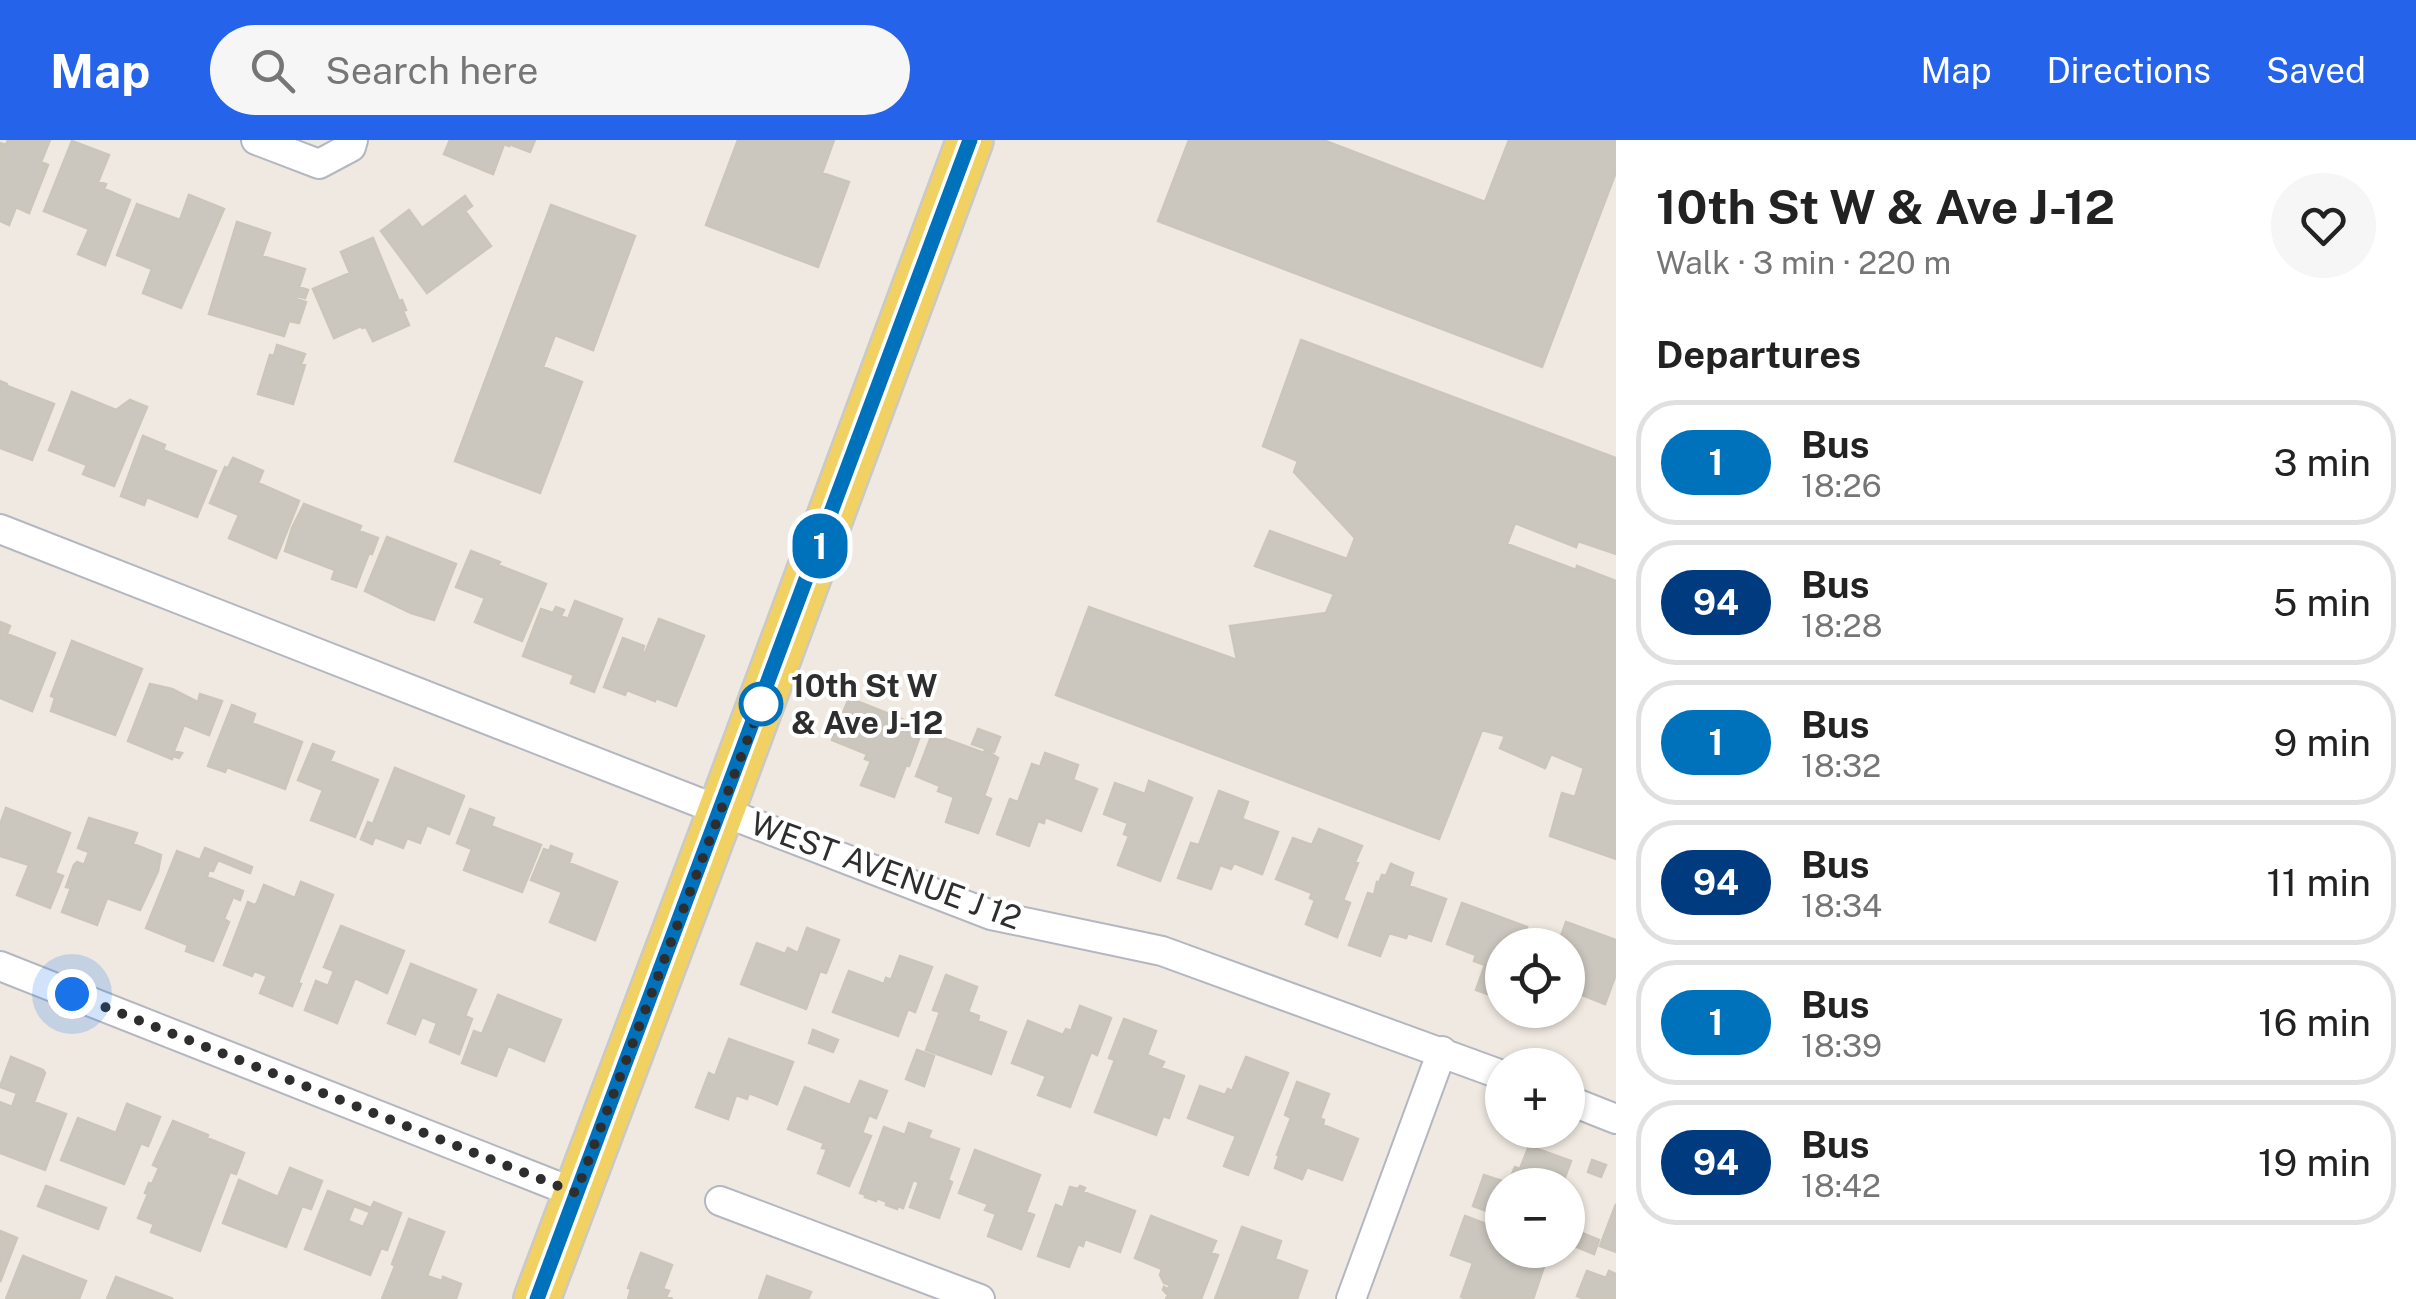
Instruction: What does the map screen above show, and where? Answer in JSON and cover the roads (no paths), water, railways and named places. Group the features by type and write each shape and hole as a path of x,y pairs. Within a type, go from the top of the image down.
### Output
{"main road":[{"path":"536,1299 970,140"}],"street":[{"path":"256,140 320,164 351,147 353,140"},
{"name":"WEST AVENUE J 12","path":"0,529 991,914 1162,952 1485,1068"},
{"path":"0,966 576,1193"},
{"path":"1350,1299 1442,1052"},
{"path":"1585,1107 1616,1119"},
{"path":"720,1201 980,1299"}],"place":[{"name":"10th St W & Ave J-12","path":"761,704"}]}
